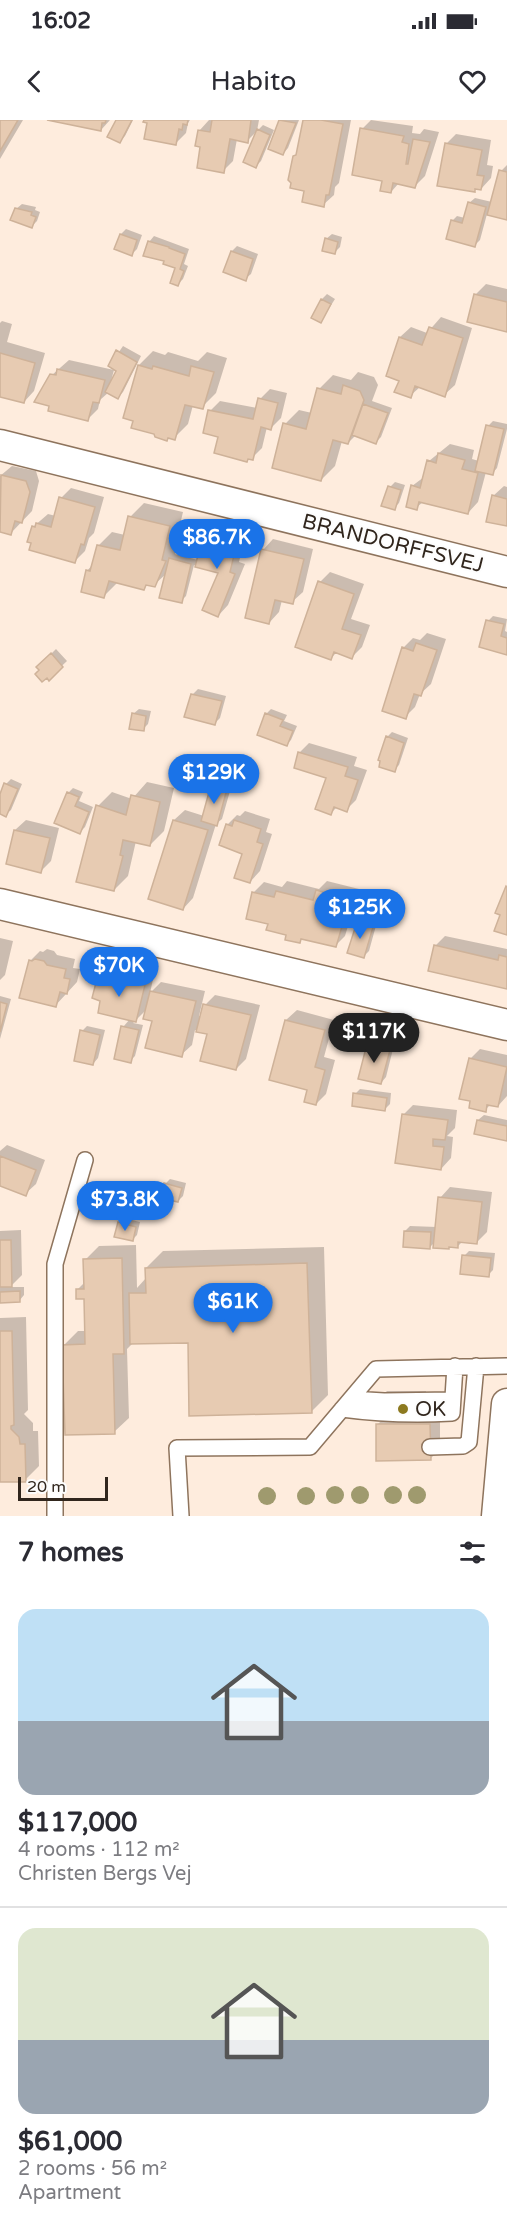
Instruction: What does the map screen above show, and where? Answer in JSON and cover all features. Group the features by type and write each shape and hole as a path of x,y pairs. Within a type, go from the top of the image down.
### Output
{"street":[{"name":"BRANDORFFSVEJ","path":"0,445 507,572"},
{"path":"0,904 507,1025"},
{"path":"497,1516 507,1404"}],"lane":[{"path":"56,1516 55,1264 85,1160"},
{"path":"347,1404 452,1400 454,1366"},
{"path":"430,1447 463,1446 469,1442 476,1366"},
{"path":"181,1516 177,1448 310,1447 376,1369 507,1366"}],"building":[{"path":"0,120 18,120 0,151"},
{"path":"47,120 106,120 102,123 101,131"},
{"path":"116,120 132,120 120,143 107,137"},
{"path":"144,120 188,120 187,125 183,124 182,130 179,129 176,145 144,139 147,123 143,122"},
{"path":"212,120 251,120 248,143 230,139 224,173 197,168 200,147 195,146 198,130 210,132"},
{"path":"279,120 296,123 283,155 268,149"},
{"path":"303,120 343,124 329,195 326,195 324,207 302,202 304,191 290,188 291,183 288,180"},
{"path":"360,128 404,136 402,142 409,144 406,164 408,164 413,139 430,142 415,188 393,183 391,193 380,191 382,181 352,175"},
{"path":"257,129 270,135 256,168 243,162"},
{"path":"445,143 482,150 477,175 484,176 481,190 475,189 475,192 437,186"},
{"path":"499,170 507,172 507,220 487,215"},
{"path":"468,202 486,207 475,247 446,239 451,220 462,223"},
{"path":"15,208 32,212 31,215 36,217 32,228 10,220"},
{"path":"120,234 137,240 132,256 114,249"},
{"path":"325,238 338,242 335,254 322,251"},
{"path":"148,241 185,254 180,269 184,271 178,286 170,283 175,268 163,264 164,261 143,256"},
{"path":"231,251 253,259 246,281 223,272"},
{"path":"474,294 507,302 507,332 467,322"},
{"path":"321,299 331,304 321,323 311,318"},
{"path":"429,327 463,338 445,397 415,386 411,398 394,392 399,381 386,376 399,337 422,345"},
{"path":"116,350 137,362 118,399 105,392 116,371 108,366"},
{"path":"0,353 35,363 24,403 0,397"},
{"path":"138,365 152,369 153,366 189,376 191,366 214,372 203,409 185,405 175,440 168,438 167,441 155,437 154,434 131,428 133,421 123,418"},
{"path":"57,369 105,380 99,403 93,402 88,421 48,411 49,406 34,402 50,374 56,375"},
{"path":"343,385 360,391 364,400 348,444 333,440 321,481 272,468 283,423 306,429 317,388 341,394"},
{"path":"258,398 278,403 271,430 261,427 253,460 248,459 247,462 214,453 218,437 203,433 208,410 253,419"},
{"path":"363,404 388,413 376,444 352,435"},
{"path":"486,425 504,429 493,475 475,471"},
{"path":"438,453 465,460 462,469 478,473 468,514 419,502 417,510 406,507 411,485 420,488 427,460 436,463"},
{"path":"1,475 26,481 30,492 22,523 15,521 11,535 0,532"},
{"path":"388,486 401,490 395,510 381,506"},
{"path":"492,495 507,499 507,526 486,522"},
{"path":"59,497 95,507 84,545 81,544 75,563 29,550 31,543 27,542 32,526 35,527 36,523 51,527"},
{"path":"128,516 170,526 162,560 166,561 155,587 146,585 144,590 109,581 104,598 81,592 86,570 90,571 97,545 120,550"},
{"path":"203,535 237,543 230,572 235,574 218,617 202,610 218,573 195,567"},
{"path":"261,549 304,559 293,604 275,600 269,624 245,618"},
{"path":"169,558 191,564 182,603 159,598"},
{"path":"318,581 354,594 342,629 361,635 352,659 334,652 331,660 295,647"},
{"path":"486,620 504,624 501,636 507,638 507,655 479,647"},
{"path":"416,643 437,650 421,696 414,694 406,719 382,711 402,647 413,651"},
{"path":"51,653 63,667 49,681 47,678 42,682 35,674 39,670 36,667"},
{"path":"191,694 222,701 215,725 184,717"},
{"path":"132,713 146,716 144,731 129,729"},
{"path":"265,713 283,720 280,726 293,731 287,746 257,735"},
{"path":"386,736 404,743 395,772 379,767 380,761 378,760"},
{"path":"298,752 348,767 345,776 358,780 347,812 334,807 331,815 315,809 326,778 294,768"},
{"path":"217,762 230,766 226,783 212,779"},
{"path":"4,783 18,789 6,817 0,814 0,794"},
{"path":"211,785 227,789 217,826 201,821"},
{"path":"67,792 79,797 75,806 89,812 80,834 54,823"},
{"path":"131,795 160,802 150,846 123,840 120,855 123,856 114,891 76,882 96,805 126,815"},
{"path":"173,820 208,830 183,910 148,899"},
{"path":"234,820 261,829 257,842 263,844 250,883 234,878 242,854 219,845 226,824 232,826"},
{"path":"14,830 50,838 41,873 6,864"},
{"path":"506,886 507,935 494,931 500,915 495,913"},
{"path":"316,890 350,899 336,947 301,939 300,943 285,940 286,935 266,930 268,924 246,919 252,892 274,897 276,891 313,900"},
{"path":"357,922 373,927 364,958 347,953"},
{"path":"434,945 498,960 499,955 507,957 507,989 428,971"},
{"path":"29,960 44,961 47,965 66,969 64,978 70,979 67,994 60,992 56,1007 19,998"},
{"path":"98,975 145,985 136,1022 98,1013 100,1001 92,998"},
{"path":"150,991 196,1001 182,1057 145,1048 152,1021 143,1019"},
{"path":"0,1002 7,1004 0,1032"},
{"path":"203,1004 251,1015 236,1070 200,1061 207,1034 196,1032"},
{"path":"285,1020 325,1030 315,1067 325,1070 316,1105 304,1102 307,1090 269,1080"},
{"path":"121,1026 139,1030 131,1063 114,1059"},
{"path":"80,1030 100,1035 93,1065 74,1061"},
{"path":"367,1044 390,1050 381,1084 358,1079"},
{"path":"469,1058 507,1067 498,1107 487,1105 486,1112 469,1108 470,1101 459,1099"},
{"path":"353,1093 387,1098 385,1111 352,1106"},
{"path":"402,1114 448,1120 445,1140 433,1139 433,1146 444,1147 441,1170 395,1163"},
{"path":"477,1120 507,1126 507,1141 474,1134"},
{"path":"0,1156 36,1170 26,1196 0,1186"},
{"path":"164,1183 182,1188 178,1202 160,1198"},
{"path":"438,1197 482,1202 477,1244 458,1242 458,1248 433,1248"},
{"path":"118,1222 136,1227 133,1241 114,1237"},
{"path":"404,1231 431,1232 430,1249 403,1247"},
{"path":"0,1240 11,1240 12,1287 0,1287"},
{"path":"462,1255 491,1258 489,1277 460,1274"},
{"path":"122,1258 124,1354 113,1354 115,1434 65,1435 62,1345 85,1344 84,1299 76,1299 76,1289 84,1289 83,1259"},
{"path":"307,1263 312,1413 189,1416 188,1343 130,1344 129,1293 146,1293 145,1268"},
{"path":"20,1291 20,1302 0,1303 0,1292"},
{"path":"0,1331 12,1331 14,1425 11,1429 19,1437 20,1444 25,1444 26,1482 0,1482"},
{"path":"376,1424 430,1424 431,1460 376,1461"}],"place":[{"name":"OK","path":"403,1409"}]}
